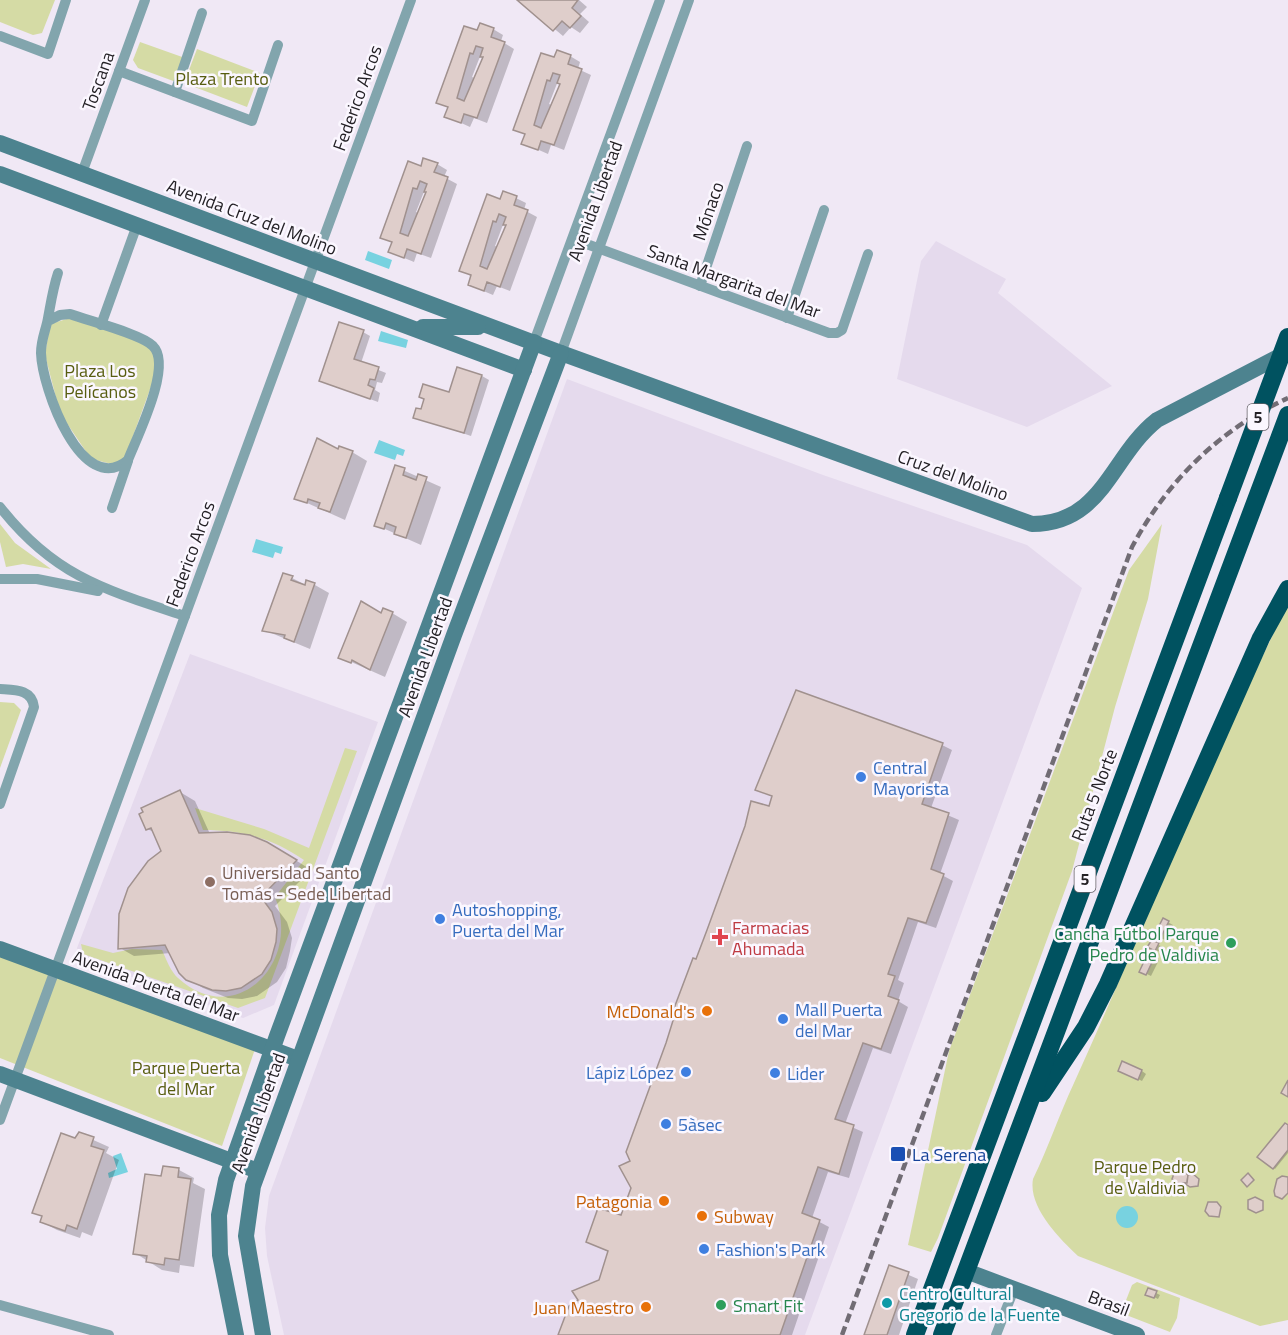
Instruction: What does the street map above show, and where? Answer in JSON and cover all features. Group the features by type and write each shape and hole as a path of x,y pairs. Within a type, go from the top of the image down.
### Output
{"highway":[{"name":"Ruta 5 Norte","path":"915,1335 1288,337"},
{"name":"5","path":"942,1335 1288,415"},
{"path":"1026,1115 1086,1027 1108,984 1260,638 1288,589"}],"street":[{"path":"0,36 48,54 66,0"},
{"name":"Toscana","path":"82,173 145,0"},
{"name":"Federico Arcos","path":"0,1120 7,1077 56,970 411,0"},
{"name":"Avenida Libertad","path":"236,1335 221,1265 219,1235 222,1197 232,1163 660,0"},
{"path":"677,0 688,4"},
{"name":"Avenida Libertad","path":"263,1335 246,1236 249,1202 258,1171 688,4"},
{"path":"175,92 202,13"},
{"path":"119,71 252,121 278,45"},
{"name":"Avenida Cruz del Molino","path":"0,143 561,353"},
{"name":"Mónaco","path":"700,286 747,146"},
{"name":"Avenida Cruz del Molino","path":"0,174 524,370"},
{"path":"787,318 825,210"},
{"path":"101,325 136,225"},
{"name":"Santa Margarita del Mar","path":"573,239 829,333 842,330 868,254"},
{"path":"58,273 51,292 48,321 42,334 41,356 46,385 57,415 88,462 105,470 118,469 128,460"},
{"path":"48,321 60,315 70,314 142,339 153,346 160,357 160,374 112,508"},
{"name":"Avenida Cruz del Molino","path":"405,326 491,327"},
{"name":"Cruz del Molino","path":"561,353 991,511 1036,524 1060,521 1089,504 1104,487 1141,432 1157,420 1288,352"},
{"path":"0,507 23,536 52,560 69,572 119,595"},
{"path":"0,579 36,579 119,595 185,616"},
{"path":"0,689 24,691 32,698 34,707 0,804"},
{"name":"Avenida Puerta del Mar","path":"0,949 298,1059"},
{"path":"7,1077 258,1171"},
{"name":"Brasil","path":"966,1271 1137,1335"},
{"path":"996,1335 1014,1289"},
{"path":"0,1305 109,1335"}],"shaded area":[{"path":"936,241 1006,279 998,293 1112,386 1027,427 897,379 921,261"},
{"name":"Mall Puerta del Mar","path":"567,379 823,475 1027,545 1082,588 805,1335 284,1335 267,1256 265,1228 269,1196"},
{"name":"Universidad Santo Tomás - Sede Libertad","path":"190,654 378,722 274,1005 243,1018 80,958 77,948"}],"green space":[{"path":"0,0 55,0 42,33 33,35 0,22"},
{"path":"140,42 185,58 176,82 138,68 133,60"},
{"name":"Plaza Trento","path":"197,49 260,73 247,107 184,83"},
{"name":"Plaza Los Pelícanos","path":"70,318 138,341 155,356 156,373 125,458 116,465 91,459 60,413 45,355 50,324"},
{"path":"0,524 15,543 51,569 23,564 6,567 0,542"},
{"path":"1162,524 1148,599 1115,707 1072,871 938,1238 931,1252 908,1245 949,1051 1129,570"},
{"name":"Parque Pedro de Valdivia","path":"1288,604 1288,1320 1260,1326 1078,1256 1054,1231 1040,1211 1035,1200 1033,1179 1205,782"},
{"path":"0,702 14,703 21,710 0,768"},
{"path":"345,748 357,751 265,998 238,1008 83,954 81,944 113,953 132,949 162,950 178,978 200,992 221,997 241,993 258,982 271,966 279,945 281,922 275,897 304,860 280,846 256,837 203,830 195,808 264,829 309,848"},
{"name":"Parque Puerta del Mar","path":"0,956 255,1049 222,1146 0,1058"},
{"path":"1137,1282 1180,1298 1177,1318 1170,1332 1121,1313 1132,1285"}],"water":[{"path":"368,251 392,260 389,269 365,260"},
{"path":"381,331 408,340 406,348 378,341"},
{"path":"379,440 405,450 403,456 397,454 395,460 374,453"},
{"path":"256,539 283,547 281,554 275,552 273,558 252,552"},
{"path":"121,1153 128,1172 109,1178 108,1173 117,1169 113,1156"},
{"path":"1127,1206 1137,1213 1138,1217 1131,1227 1127,1228 1117,1221 1116,1217 1123,1207"}],"building":[{"path":"517,0 578,0 572,8 581,16 570,28 562,21 553,31"},
{"path":"480,23 494,28 491,37 505,42 477,118 464,114 461,123 444,117 448,107 436,103 464,26 477,30","holes":["476,46 483,48 480,57 483,57 464,101 457,98 470,53 473,54"]},
{"path":"557,50 571,55 568,64 582,69 554,145 541,141 538,150 521,144 525,134 513,130 541,53 554,57","holes":["553,73 560,75 557,83 560,84 541,128 534,125 547,80 550,81"]},
{"path":"423,158 438,163 434,172 448,177 421,254 407,249 404,258 388,252 392,242 380,238 408,161 421,166","holes":["420,181 427,184 424,192 426,192 408,236 400,233 413,188 417,189"]},
{"path":"503,191 517,196 514,205 528,210 500,287 487,282 484,291 468,285 471,275 459,271 487,194 500,199","holes":["499,214 506,217 503,225 506,225 487,269 480,266 493,221 496,222"]},
{"path":"339,322 364,330 354,359 379,367 375,380 370,379 368,385 374,388 370,399 319,381"},
{"path":"457,367 482,375 464,433 413,418 416,408 421,409 424,399 419,397 423,384 449,392"},
{"path":"317,438 338,449 339,446 353,451 330,512 318,508 320,503 308,499 307,503 294,499"},
{"path":"395,465 405,468 403,475 416,480 418,474 427,477 406,538 394,534 396,527 386,523 384,529 374,526"},
{"path":"283,573 293,576 291,580 305,585 306,580 315,583 294,642 284,638 285,635 262,631"},
{"path":"361,601 381,613 383,608 393,612 370,670 352,660 351,663 338,658"},
{"name":"Mall Puerta del Mar","path":"796,690 943,743 922,804 949,813 931,869 944,874 926,923 908,918 888,974 895,976 888,996 899,1000 881,1049 863,1043 835,1119 854,1125 839,1174 818,1167 802,1213 820,1220 780,1335 558,1335 569,1306 578,1300 572,1291 599,1280 608,1251 586,1242 598,1208 621,1215 631,1188 619,1166 630,1161 626,1152 666,1043 676,1011 673,1011 693,958 696,959 707,930 745,826 751,801 769,806 772,796 755,790"},
{"path":"180,790 199,833 227,832 250,835 267,842 297,860 261,897 272,912 277,929 276,942 271,960 262,974 241,988 226,991 212,990 186,980 179,973 165,945 118,949 119,914 128,888 148,861 161,851 151,828 146,830 139,814 143,812 141,808"},
{"path":"1163,918 1169,921 1160,939 1154,936"},
{"path":"1152,940 1159,943 1155,951 1147,947"},
{"path":"1148,953 1155,956 1146,975 1139,972"},
{"path":"1122,1061 1142,1070 1138,1080 1118,1071"},
{"path":"1288,1080 1288,1097 1281,1093"},
{"path":"1285,1123 1288,1125 1288,1150 1273,1169 1257,1157"},
{"path":"79,1132 94,1137 91,1146 104,1150 77,1229 67,1225 65,1231 40,1222 42,1216 32,1213 61,1133 75,1138"},
{"path":"163,1166 179,1168 178,1177 191,1179 179,1260 165,1258 164,1265 146,1262 147,1256 133,1254 145,1174 161,1176"},
{"path":"1182,1170 1188,1175 1187,1183 1178,1184 1172,1179 1175,1171"},
{"path":"1248,1173 1254,1180 1247,1187 1241,1180"},
{"path":"1193,1174 1199,1179 1198,1186 1190,1187 1184,1183 1187,1183 1188,1175"},
{"path":"1282,1176 1288,1177 1288,1193 1282,1199 1275,1196 1274,1191 1277,1179"},
{"path":"1255,1197 1263,1201 1263,1210 1256,1213 1248,1209 1248,1200"},
{"path":"1208,1202 1217,1202 1221,1207 1219,1217 1209,1216 1205,1211"},
{"name":"Centro Cultural Gregorio de la Fuente","path":"889,1265 909,1272 887,1335 864,1335"},
{"path":"1148,1288 1157,1291 1154,1298 1145,1295"}],"railway":[{"path":"842,1335 1132,547 1162,500 1198,459 1240,425 1288,398"}],"place":[{"name":"Central Mayorista","path":"861,777"},
{"name":"Universidad Santo Tomás - Sede Libertad","path":"210,882"},
{"name":"Autoshopping, Puerta del Mar","path":"440,919"},
{"name":"Farmacias Ahumada","path":"720,937"},
{"name":"Cancha Fútbol Parque Pedro de Valdivia","path":"1231,943"},
{"name":"McDonald's","path":"707,1011"},
{"name":"Mall Puerta del Mar","path":"783,1019"},
{"name":"Lápiz López","path":"686,1072"},
{"name":"Lider","path":"775,1073"},
{"name":"5àsec","path":"666,1124"},
{"name":"La Serena","path":"898,1154"},
{"name":"Patagonia","path":"664,1201"},
{"name":"Subway","path":"702,1216"},
{"name":"Fashion's Park","path":"704,1249"},
{"name":"Centro Cultural Gregorio de la Fuente","path":"887,1303"},
{"name":"Smart Fit","path":"721,1305"},
{"name":"Juan Maestro","path":"646,1307"}]}
